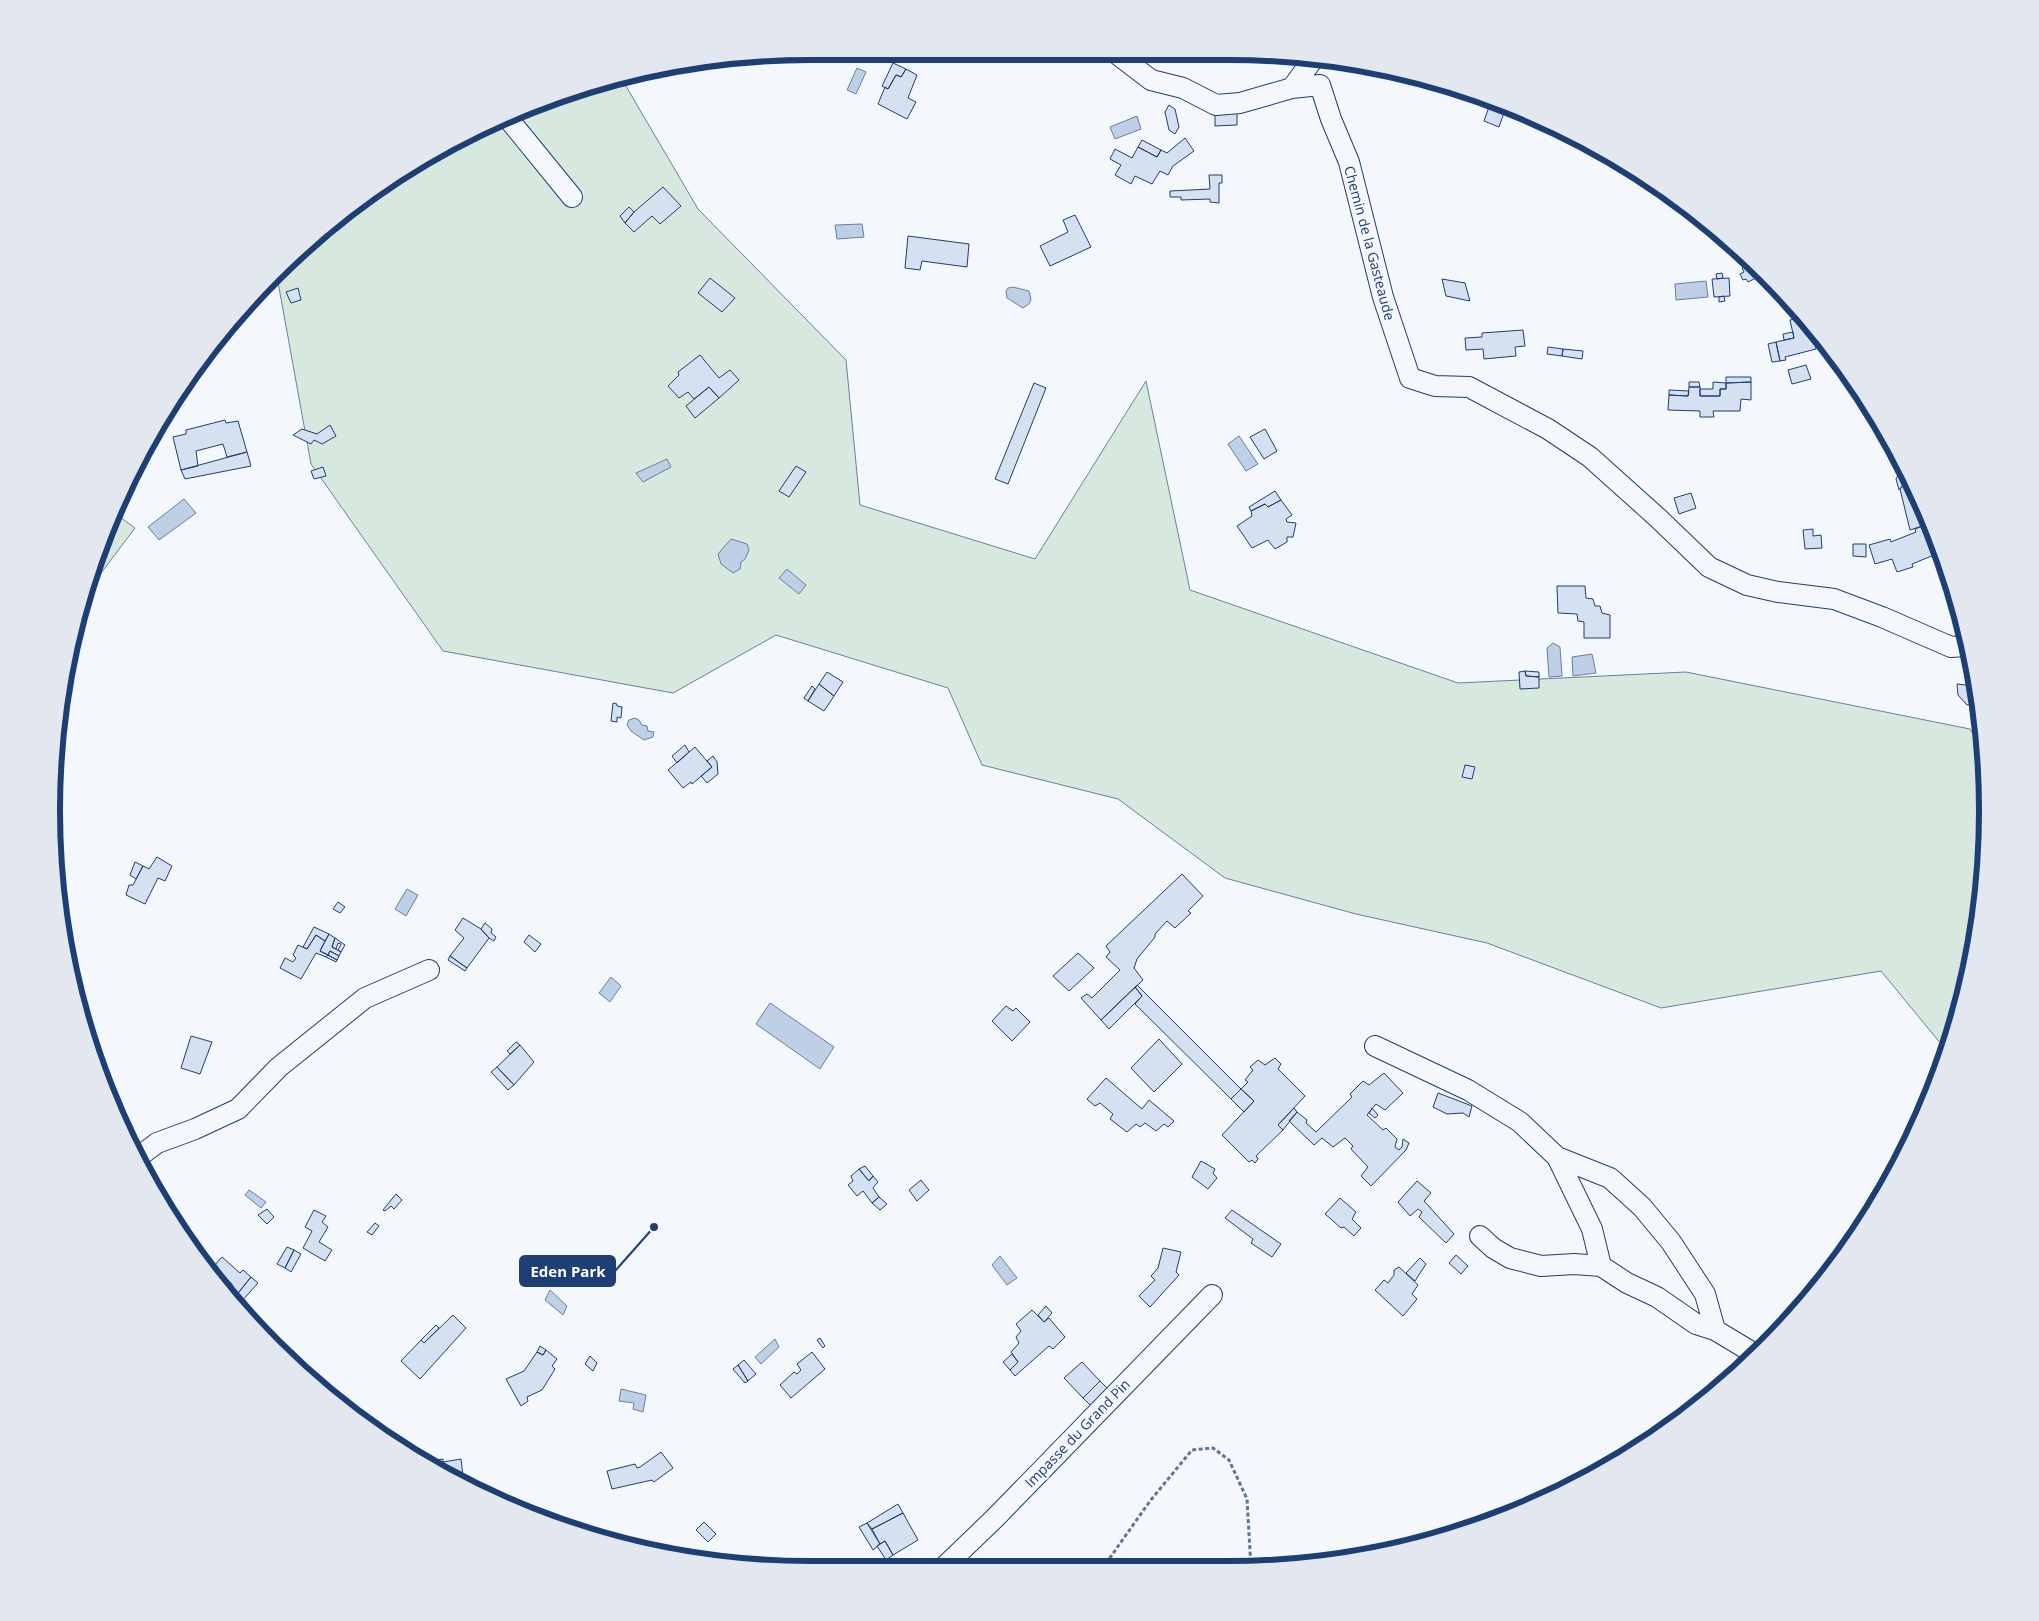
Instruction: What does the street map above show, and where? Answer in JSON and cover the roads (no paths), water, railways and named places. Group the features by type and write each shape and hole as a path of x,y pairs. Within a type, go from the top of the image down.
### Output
{"street":[{"name":"Chemin de la Gasteaude","path":"1125,60 1151,80 1183,88 1216,105 1240,103 1292,88 1320,85 1331,119 1349,162 1383,297 1410,378 1436,386 1469,387 1548,429 1590,457 1658,518 1708,567 1747,585 1778,592 1834,599 1882,617 1951,647 1961,646"},
{"path":"1292,88 1309,65"},
{"path":"511,122 572,197"},
{"path":"143,1153 157,1143 195,1129 238,1109 279,1067 365,998 429,970"},
{"path":"1375,1046 1475,1095 1520,1122 1558,1157 1610,1178 1642,1207 1670,1242 1705,1294 1715,1330"},
{"path":"1558,1157 1592,1229 1601,1266"},
{"path":"1480,1236 1493,1248 1510,1258 1540,1266 1574,1264 1601,1266 1627,1283 1657,1297 1696,1324 1715,1330 1749,1350"},
{"name":"Impasse du Grand Pin","path":"950,1561 996,1517 1212,1296"}],"water":[{"path":"857,68 866,72 856,94 847,90"},
{"path":"1137,116 1141,129 1115,139 1110,127"},
{"path":"862,224 864,237 837,239 835,225"},
{"path":"1706,281 1708,297 1676,300 1675,284"},
{"path":"1013,287 1029,291 1031,300 1029,304 1023,308 1007,298 1006,291 1008,288"},
{"path":"1239,436 1258,464 1246,471 1228,444"},
{"path":"667,459 671,467 643,482 636,473"},
{"path":"184,499 196,513 159,540 148,527"},
{"path":"731,539 747,544 749,550 745,559 741,562 740,569 733,573 721,564 718,554"},
{"path":"787,569 806,585 799,594 779,578"},
{"path":"1553,643 1560,647 1562,676 1549,677 1547,648"},
{"path":"1592,654 1596,673 1573,676 1572,657"},
{"path":"635,718 642,725 647,726 648,731 654,732 653,737 644,740 631,731 627,725 629,720"},
{"path":"407,889 418,895 406,916 395,909"},
{"path":"611,977 621,986 610,1002 599,993"},
{"path":"770,1003 834,1047 820,1069 756,1024"},
{"path":"249,1190 266,1202 261,1208 245,1195"},
{"path":"1000,1256 1017,1278 1007,1285 992,1265"},
{"path":"550,1290 567,1306 563,1315 545,1300"},
{"path":"775,1339 779,1347 761,1364 755,1357"},
{"path":"621,1389 646,1395 643,1412 633,1409 634,1403 619,1401"}],"place":[{"name":"Eden Park","path":"654,1227"}]}
